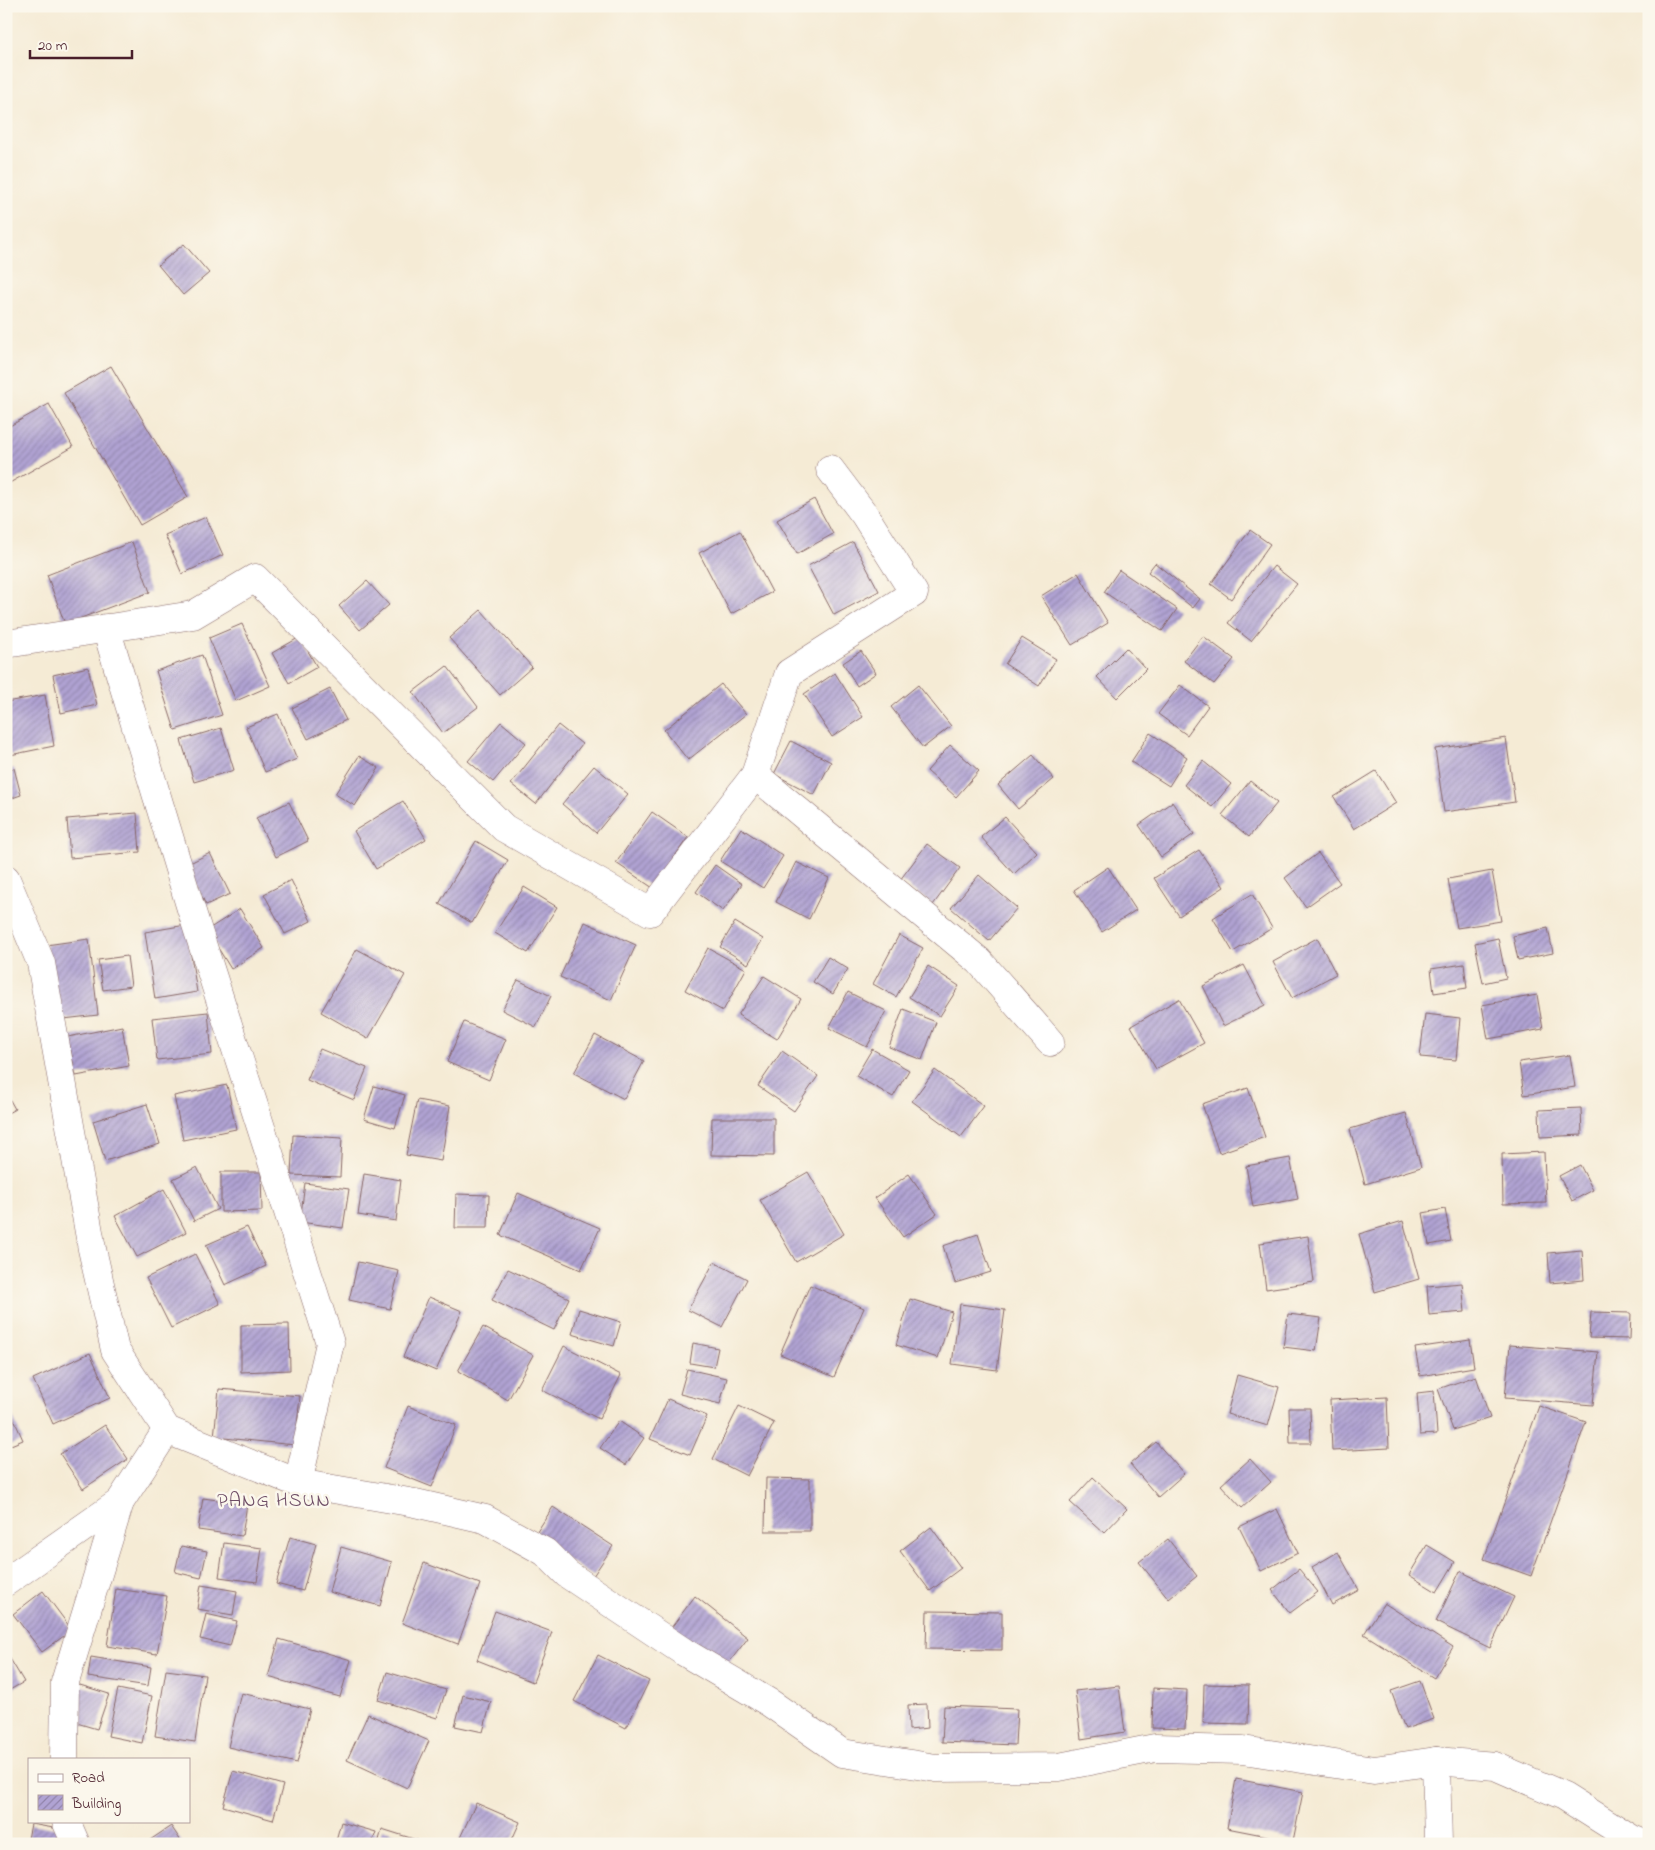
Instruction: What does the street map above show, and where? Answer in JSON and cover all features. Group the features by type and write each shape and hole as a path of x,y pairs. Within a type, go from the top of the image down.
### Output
{"street":[{"path":"6,644 193,615 255,578 504,828 650,912 755,775 789,673 914,593 864,514 830,469"},
{"path":"106,628 191,909 330,1343 298,1483"},
{"path":"755,775 979,961 1050,1042"},
{"path":"6,879 41,963 92,1249 115,1350 167,1430 298,1483 415,1503 485,1519 545,1552 567,1574 684,1652 770,1704 842,1754 936,1768 1059,1767 1155,1748 1243,1750 1374,1770 1436,1761 1495,1766 1564,1796 1632,1839 1644,1844"},
{"path":"64,1758 65,1682 120,1502 167,1430"},
{"path":"6,1582 120,1502"},
{"path":"1436,1761 1438,1844"},
{"path":"66,1822 76,1844"}],"building":[{"path":"184,244 209,273 183,295 158,265"},
{"path":"111,366 188,497 140,525 64,393"},
{"path":"49,404 73,447 6,485 6,428"},
{"path":"814,499 833,534 797,554 777,520"},
{"path":"206,517 223,555 182,574 165,535"},
{"path":"1250,530 1270,544 1231,599 1211,584"},
{"path":"740,531 772,592 731,614 699,553"},
{"path":"132,542 150,592 65,624 47,575"},
{"path":"853,542 879,591 834,615 808,566"},
{"path":"1155,563 1200,599 1193,608 1148,572"},
{"path":"1274,566 1297,584 1251,641 1228,623"},
{"path":"1119,570 1177,609 1162,631 1104,592"},
{"path":"1078,573 1108,623 1072,645 1041,596"},
{"path":"367,581 389,605 360,630 339,606"},
{"path":"481,610 532,667 500,695 449,638"},
{"path":"242,624 270,686 236,701 209,638"},
{"path":"1203,636 1234,659 1214,684 1184,661"},
{"path":"300,637 317,667 289,683 272,653"},
{"path":"1022,638 1056,659 1039,686 1005,664"},
{"path":"1126,648 1146,669 1117,698 1097,677"},
{"path":"861,651 876,673 857,686 843,663"},
{"path":"202,655 222,715 175,730 156,671"},
{"path":"447,666 478,707 443,733 413,692"},
{"path":"88,667 97,705 61,713 53,675"},
{"path":"835,673 863,717 832,737 804,694"},
{"path":"721,684 746,714 688,760 664,730"},
{"path":"918,685 951,726 923,748 891,707"},
{"path":"1180,685 1208,706 1187,735 1158,714"},
{"path":"330,689 346,720 308,739 292,708"},
{"path":"45,695 54,746 10,755 6,736 6,702"},
{"path":"278,714 297,759 265,772 246,727"},
{"path":"501,722 526,743 493,782 468,761"},
{"path":"558,725 582,744 536,804 511,784"},
{"path":"221,728 234,770 194,782 181,740"},
{"path":"1150,733 1187,757 1169,786 1131,762"},
{"path":"1506,738 1515,802 1444,812 1435,749"},
{"path":"791,741 831,762 814,795 774,774"},
{"path":"950,745 979,771 956,797 927,771"},
{"path":"1033,755 1054,779 1018,809 998,785"},
{"path":"359,756 379,768 355,806 335,794"},
{"path":"1203,761 1231,784 1212,807 1184,785"},
{"path":"594,766 628,794 596,833 562,804"},
{"path":"14,768 21,795 6,800 6,770"},
{"path":"1376,771 1396,803 1354,829 1334,797"},
{"path":"1250,781 1277,803 1249,837 1222,815"},
{"path":"403,801 426,839 376,869 354,831"},
{"path":"289,802 308,841 276,857 256,818"},
{"path":"1172,802 1194,834 1161,857 1139,825"},
{"path":"652,812 688,837 653,888 616,863"},
{"path":"137,813 140,852 70,858 67,819"},
{"path":"1005,817 1037,852 1014,874 981,837"},
{"path":"741,828 783,856 763,888 720,861"},
{"path":"476,841 508,860 472,923 439,904"},
{"path":"927,844 960,868 933,905 900,880"},
{"path":"1199,850 1224,887 1179,916 1154,878"},
{"path":"210,853 230,894 206,905 186,865"},
{"path":"1318,853 1340,883 1306,907 1285,878"},
{"path":"796,862 829,878 809,919 776,902"},
{"path":"715,865 742,884 723,911 696,892"},
{"path":"1108,867 1136,910 1102,932 1074,890"},
{"path":"1492,871 1501,921 1457,928 1448,879"},
{"path":"979,875 1017,908 989,941 951,908"},
{"path":"291,880 311,921 285,934 264,894"},
{"path":"524,887 557,907 528,953 495,933"},
{"path":"1252,894 1272,928 1233,952 1213,918"},
{"path":"240,909 264,948 231,969 207,930"},
{"path":"585,922 636,945 611,1000 560,977"},
{"path":"735,922 763,939 748,964 720,947"},
{"path":"186,925 197,992 155,999 145,932"},
{"path":"1548,928 1553,953 1518,960 1513,936"},
{"path":"899,935 923,948 896,997 873,984"},
{"path":"1317,938 1336,974 1292,998 1273,962"},
{"path":"1498,938 1506,978 1483,983 1475,943"},
{"path":"89,939 98,1015 55,1020 46,945"},
{"path":"708,948 746,969 723,1011 685,990"},
{"path":"357,949 405,975 368,1039 321,1012"},
{"path":"127,956 131,986 103,990 98,960"},
{"path":"828,957 848,969 833,994 813,982"},
{"path":"1464,964 1467,988 1434,993 1431,969"},
{"path":"1244,965 1265,1005 1223,1026 1203,986"},
{"path":"928,966 959,986 940,1016 909,997"},
{"path":"764,976 801,999 777,1039 738,1015"},
{"path":"518,980 551,996 536,1027 502,1010"},
{"path":"848,992 886,1011 867,1047 829,1028"},
{"path":"1537,995 1543,1029 1488,1039 1482,1005"},
{"path":"1179,999 1204,1043 1156,1069 1131,1026"},
{"path":"903,1009 936,1022 922,1060 889,1047"},
{"path":"208,1012 212,1054 157,1060 152,1018"},
{"path":"1425,1014 1460,1018 1456,1060 1420,1057"},
{"path":"464,1022 506,1039 489,1080 447,1062"},
{"path":"122,1026 129,1066 76,1076 68,1037"},
{"path":"595,1035 644,1061 624,1099 574,1073"},
{"path":"320,1049 367,1068 354,1100 307,1080"},
{"path":"872,1049 909,1070 893,1097 856,1076"},
{"path":"782,1051 818,1076 794,1111 758,1086"},
{"path":"1570,1055 1575,1087 1524,1095 1519,1062"},
{"path":"935,1070 984,1106 961,1137 912,1101"},
{"path":"227,1085 236,1129 183,1140 174,1096"},
{"path":"374,1086 405,1095 395,1128 364,1119"},
{"path":"1248,1088 1265,1137 1219,1153 1202,1104"},
{"path":"6,1093 15,1109 6,1114"},
{"path":"417,1100 450,1106 441,1161 406,1155"},
{"path":"147,1104 160,1144 105,1161 93,1121"},
{"path":"1581,1108 1582,1135 1540,1137 1539,1110"},
{"path":"1406,1113 1421,1167 1365,1184 1350,1129"},
{"path":"712,1118 774,1118 774,1156 711,1155"},
{"path":"293,1135 342,1138 340,1177 291,1175"},
{"path":"1544,1152 1546,1203 1503,1204 1502,1154"},
{"path":"1290,1158 1298,1199 1253,1207 1246,1166"},
{"path":"1580,1165 1593,1190 1572,1201 1559,1176"},
{"path":"197,1167 218,1209 194,1221 173,1179"},
{"path":"221,1172 261,1172 262,1211 221,1212"},
{"path":"808,1172 844,1234 796,1262 760,1200"},
{"path":"364,1174 401,1180 396,1221 358,1215"},
{"path":"909,1174 937,1214 903,1237 875,1198"},
{"path":"305,1183 349,1189 343,1228 300,1222"},
{"path":"164,1189 186,1232 137,1257 115,1216"},
{"path":"518,1193 600,1228 581,1270 500,1235"},
{"path":"456,1194 489,1195 488,1228 455,1228"},
{"path":"1445,1209 1451,1241 1429,1245 1423,1213"},
{"path":"1403,1221 1419,1279 1375,1292 1359,1234"},
{"path":"247,1227 266,1266 225,1285 206,1245"},
{"path":"978,1234 991,1272 955,1283 943,1246"},
{"path":"1308,1236 1314,1282 1266,1289 1260,1243"},
{"path":"1582,1250 1584,1280 1550,1283 1548,1253"},
{"path":"195,1254 220,1304 171,1328 146,1278"},
{"path":"358,1262 399,1271 390,1309 349,1300"},
{"path":"714,1262 747,1279 722,1327 688,1310"},
{"path":"508,1269 569,1298 554,1330 492,1300"},
{"path":"1462,1283 1465,1312 1429,1315 1427,1286"},
{"path":"810,1285 864,1308 834,1377 780,1354"},
{"path":"429,1297 462,1311 436,1371 403,1357"},
{"path":"910,1299 952,1312 938,1358 896,1345"},
{"path":"960,1304 1005,1310 997,1370 952,1364"},
{"path":"579,1309 621,1322 614,1346 572,1334"},
{"path":"1591,1312 1631,1313 1630,1339 1589,1338"},
{"path":"1288,1314 1321,1318 1316,1351 1283,1347"},
{"path":"289,1324 290,1370 241,1372 241,1325"},
{"path":"483,1327 533,1355 508,1400 458,1371"},
{"path":"1470,1340 1474,1367 1420,1376 1415,1348"},
{"path":"693,1343 718,1348 714,1367 690,1363"},
{"path":"1510,1345 1598,1352 1593,1405 1505,1398"},
{"path":"564,1346 621,1375 599,1419 542,1390"},
{"path":"90,1353 110,1398 53,1424 33,1379"},
{"path":"687,1369 727,1378 720,1404 680,1394"},
{"path":"1237,1375 1279,1387 1268,1426 1227,1414"},
{"path":"1476,1376 1490,1418 1453,1430 1438,1389"},
{"path":"219,1389 300,1396 295,1445 214,1437"},
{"path":"1434,1391 1437,1434 1420,1435 1417,1393"},
{"path":"1387,1397 1389,1448 1332,1451 1330,1400"},
{"path":"668,1399 707,1416 690,1455 650,1439"},
{"path":"6,1401 23,1440 6,1447"},
{"path":"408,1406 456,1425 432,1487 384,1468"},
{"path":"739,1406 774,1423 747,1476 713,1459"},
{"path":"1539,1406 1586,1422 1531,1576 1484,1559"},
{"path":"1289,1408 1310,1408 1311,1443 1290,1443"},
{"path":"619,1421 644,1438 626,1465 600,1448"},
{"path":"105,1425 128,1459 83,1489 60,1454"},
{"path":"1156,1442 1184,1474 1158,1497 1130,1464"},
{"path":"1250,1459 1271,1482 1242,1508 1221,1485"},
{"path":"1093,1477 1127,1509 1104,1533 1070,1502"},
{"path":"766,1478 810,1479 810,1531 765,1531"},
{"path":"203,1498 247,1504 242,1536 198,1530"},
{"path":"553,1507 613,1546 593,1576 533,1538"},
{"path":"1277,1509 1298,1553 1261,1571 1239,1527"},
{"path":"931,1527 961,1568 930,1591 900,1551"},
{"path":"290,1537 316,1544 303,1591 276,1584"},
{"path":"1168,1539 1197,1576 1169,1599 1139,1562"},
{"path":"224,1543 262,1548 257,1582 219,1577"},
{"path":"1427,1545 1455,1562 1437,1592 1409,1575"},
{"path":"181,1546 207,1551 201,1578 175,1572"},
{"path":"341,1547 392,1562 380,1606 329,1592"},
{"path":"1338,1552 1359,1590 1332,1605 1312,1567"},
{"path":"424,1563 480,1584 458,1644 402,1623"},
{"path":"1299,1569 1318,1592 1290,1613 1272,1590"},
{"path":"1460,1571 1514,1597 1490,1648 1436,1622"},
{"path":"201,1585 237,1591 233,1615 197,1609"},
{"path":"116,1589 167,1596 157,1654 107,1646"},
{"path":"43,1591 72,1630 42,1652 13,1614"},
{"path":"695,1596 748,1638 724,1669 671,1628"},
{"path":"1384,1603 1453,1647 1434,1678 1364,1634"},
{"path":"495,1611 552,1632 533,1682 477,1660"},
{"path":"927,1611 1002,1612 1002,1650 926,1649"},
{"path":"206,1614 237,1621 230,1646 200,1639"},
{"path":"279,1639 351,1660 340,1697 268,1677"},
{"path":"6,1652 24,1682 6,1692"},
{"path":"598,1655 649,1681 626,1728 574,1701"},
{"path":"91,1657 151,1667 148,1686 88,1677"},
{"path":"166,1670 205,1675 195,1742 155,1736"},
{"path":"387,1672 446,1690 437,1718 378,1700"},
{"path":"1420,1681 1434,1719 1405,1729 1391,1691"},
{"path":"1204,1684 1249,1685 1248,1724 1203,1723"},
{"path":"80,1685 109,1694 97,1729 70,1721"},
{"path":"1119,1686 1125,1732 1081,1739 1075,1691"},
{"path":"1153,1688 1187,1690 1185,1729 1152,1728"},
{"path":"118,1689 152,1696 142,1743 108,1736"},
{"path":"241,1693 310,1709 297,1763 228,1747"},
{"path":"463,1695 491,1702 483,1732 455,1726"},
{"path":"927,1704 928,1728 909,1730 908,1705"},
{"path":"944,1706 1017,1709 1015,1745 942,1742"},
{"path":"368,1714 429,1741 407,1788 347,1760"},
{"path":"233,1771 283,1785 273,1820 223,1806"},
{"path":"1236,1779 1303,1792 1293,1841 1227,1828"},
{"path":"476,1803 520,1822 510,1844 468,1844 459,1840"},
{"path":"341,1822 376,1832 372,1844 335,1844"},
{"path":"31,1824 59,1829 56,1844 27,1844"},
{"path":"171,1826 183,1844 144,1844"},
{"path":"382,1829 420,1841 419,1844 378,1844"}],"district":[{"name":"PANG HSUN","path":"274,1501"}]}
